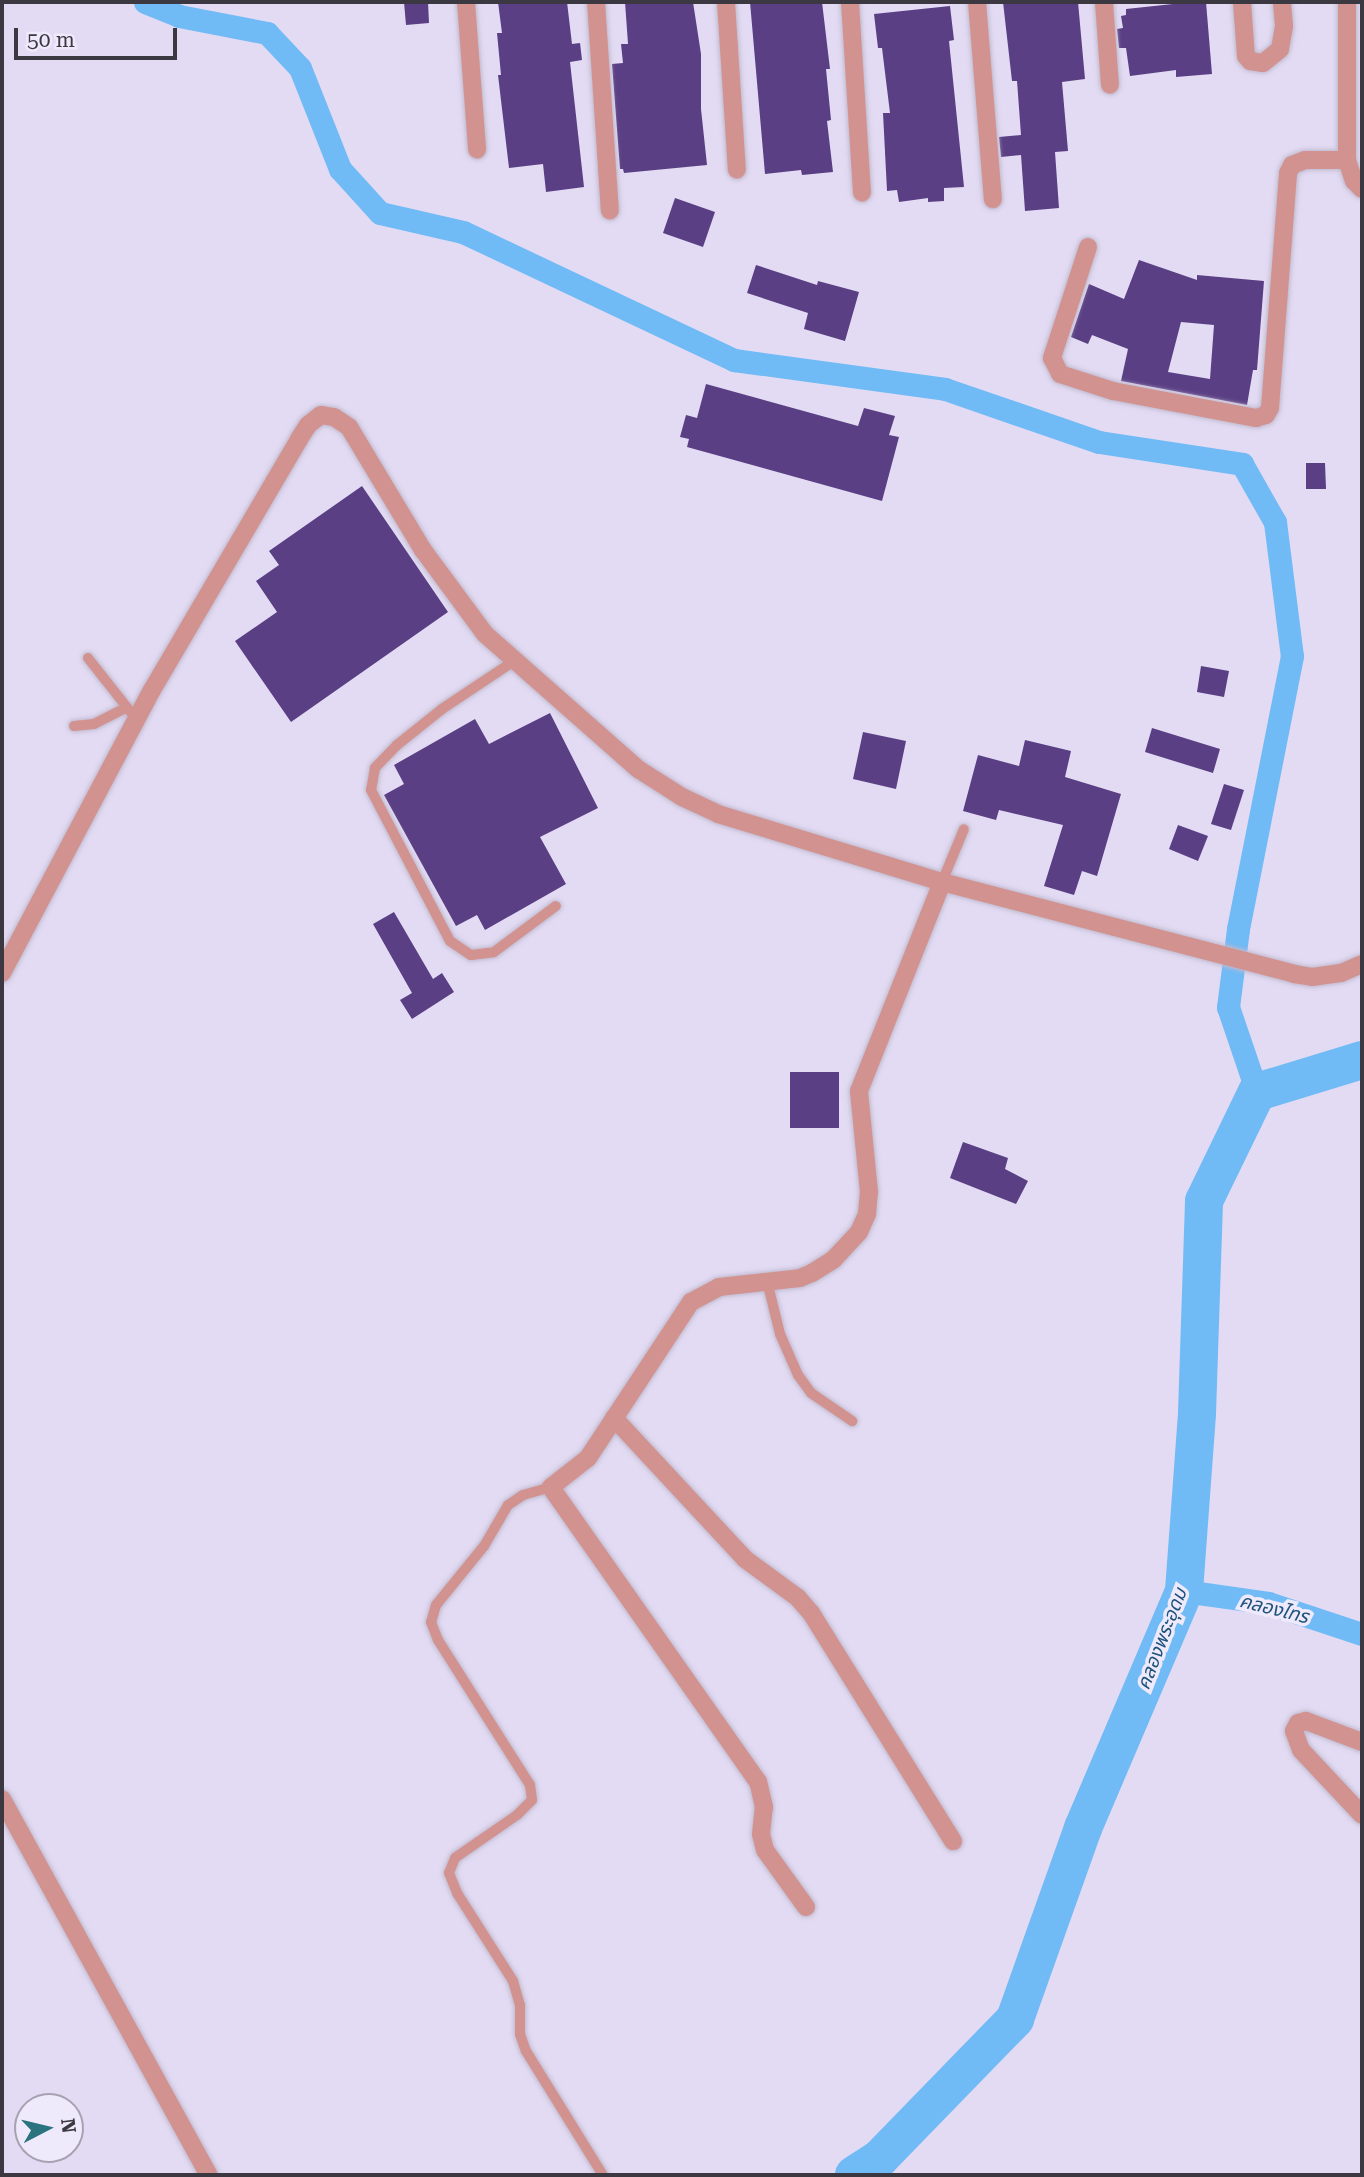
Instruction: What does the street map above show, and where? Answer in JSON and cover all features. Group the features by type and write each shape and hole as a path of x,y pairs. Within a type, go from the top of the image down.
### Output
{"street":[{"path":"466,2 477,150"},
{"path":"596,2 610,211"},
{"path":"726,2 737,170"},
{"path":"850,2 862,193"},
{"path":"978,2 993,199"},
{"path":"1104,2 1110,85"},
{"path":"1242,2 1246,56 1250,61 1263,63 1280,49 1284,26 1282,2"},
{"path":"1347,2 1354,100 1347,160 1354,181 1362,189"},
{"path":"1088,247 1052,358 1060,374 1113,391 1256,418 1266,415 1270,408 1288,173 1292,165 1305,160 1347,160"},
{"path":"2,973 132,713 299,439 308,425 321,415 334,417 349,427 430,561 485,634 638,769 682,797 719,814 942,882 1276,969 1312,977 1340,973 1362,964"},
{"path":"806,1907 765,1850 761,1834 764,1807 758,1782 551,1487 588,1458 691,1302 719,1287 800,1278 812,1273 833,1259 859,1232 869,1192 859,1091 942,882"},
{"path":"614,1418 745,1559 798,1598 811,1613 953,1841"},
{"path":"1362,1742 1306,1721 1298,1723 1294,1731 1301,1750 1362,1815"},
{"path":"2,1799 209,2175"}],"lane":[{"path":"74,726 132,713 88,658"},
{"path":"513,661 442,709 397,745 375,768 371,790 450,941 471,955 494,952 556,906"},
{"path":"942,882 964,829"},
{"path":"767,1281 780,1334 797,1375 811,1394 852,1421"},
{"path":"551,1487 523,1495 509,1505 484,1546 436,1605 431,1622 438,1640 530,1784 532,1800 517,1815 455,1858 449,1873 457,1893 513,1981 520,2005 520,2034 526,2051 603,2175"}],"building":[{"path":"404,2 428,2 429,23 406,25"},
{"path":"498,2 567,2 572,44 580,43 582,60 570,62 584,187 546,192 543,164 509,168 498,75 501,75 497,33 502,33"},
{"path":"625,2 693,2 701,54 701,109 707,165 624,173 623,169 620,169 612,64 623,63 621,44 628,44"},
{"path":"750,2 822,2 830,69 826,69 831,120 827,121 833,172 802,175 801,170 765,174"},
{"path":"1003,2 1078,2 1085,79 1062,82 1068,151 1055,152 1059,208 1025,211 1021,155 1001,157 999,137 1021,135 1017,81 1012,81"},
{"path":"1173,2 1206,2 1212,74 1176,77 1176,70 1130,76 1126,48 1119,48 1117,29 1123,28 1121,16 1126,15 1126,9"},
{"path":"950,6 954,40 949,41 964,187 944,188 944,201 928,202 928,198 899,202 897,190 887,191 883,113 890,113 882,48 878,48 874,14"},
{"path":"675,198 715,212 703,247 663,233"},
{"path":"1139,260 1197,280 1197,275 1264,281 1257,370 1253,370 1247,405 1121,381 1128,349 1092,335 1088,344 1071,337 1089,284 1124,299","holes":["1181,322 1214,325 1210,379 1168,372"]},
{"path":"756,265 817,285 818,281 859,292 845,341 804,329 808,313 747,293"},
{"path":"706,384 858,426 864,408 895,416 889,435 899,437 882,501 687,447 689,439 680,437 686,415 697,418"},
{"path":"1306,463 1325,463 1326,489 1306,489"},
{"path":"362,486 448,612 291,722 235,641 277,612 256,581 279,565 269,551"},
{"path":"1201,666 1229,671 1224,697 1197,692"},
{"path":"550,713 598,808 540,837 566,884 485,930 477,915 456,926 384,795 404,784 394,765 475,719 489,744"},
{"path":"1152,728 1220,749 1213,773 1145,752"},
{"path":"863,732 906,741 896,789 853,779"},
{"path":"1025,740 1071,751 1065,777 1121,794 1097,876 1082,871 1074,895 1044,886 1063,825 999,810 996,820 963,811 978,755 1019,766"},
{"path":"1224,784 1244,790 1231,830 1211,824"},
{"path":"1178,825 1208,836 1198,861 1169,849"},
{"path":"394,912 433,979 442,973 454,992 412,1019 400,1000 412,993 373,924"},
{"path":"790,1072 839,1072 839,1128 790,1128"},
{"path":"963,1142 1008,1158 1005,1169 1028,1181 1016,1204 950,1178"}],"waterway":[{"path":"145,2 179,16 267,33 300,68 340,169 380,213 463,232 734,360 945,389 1099,442 1242,464 1275,522 1292,656 1238,929 1228,1007 1257,1092"},
{"name":"คลองพระอุดม","path":"854,2175 880,2158 1015,2019 1083,1828 1184,1591 1197,1413 1204,1201 1257,1092 1362,1060"},
{"name":"คลองไทร","path":"1184,1591 1268,1603 1362,1634"}]}
